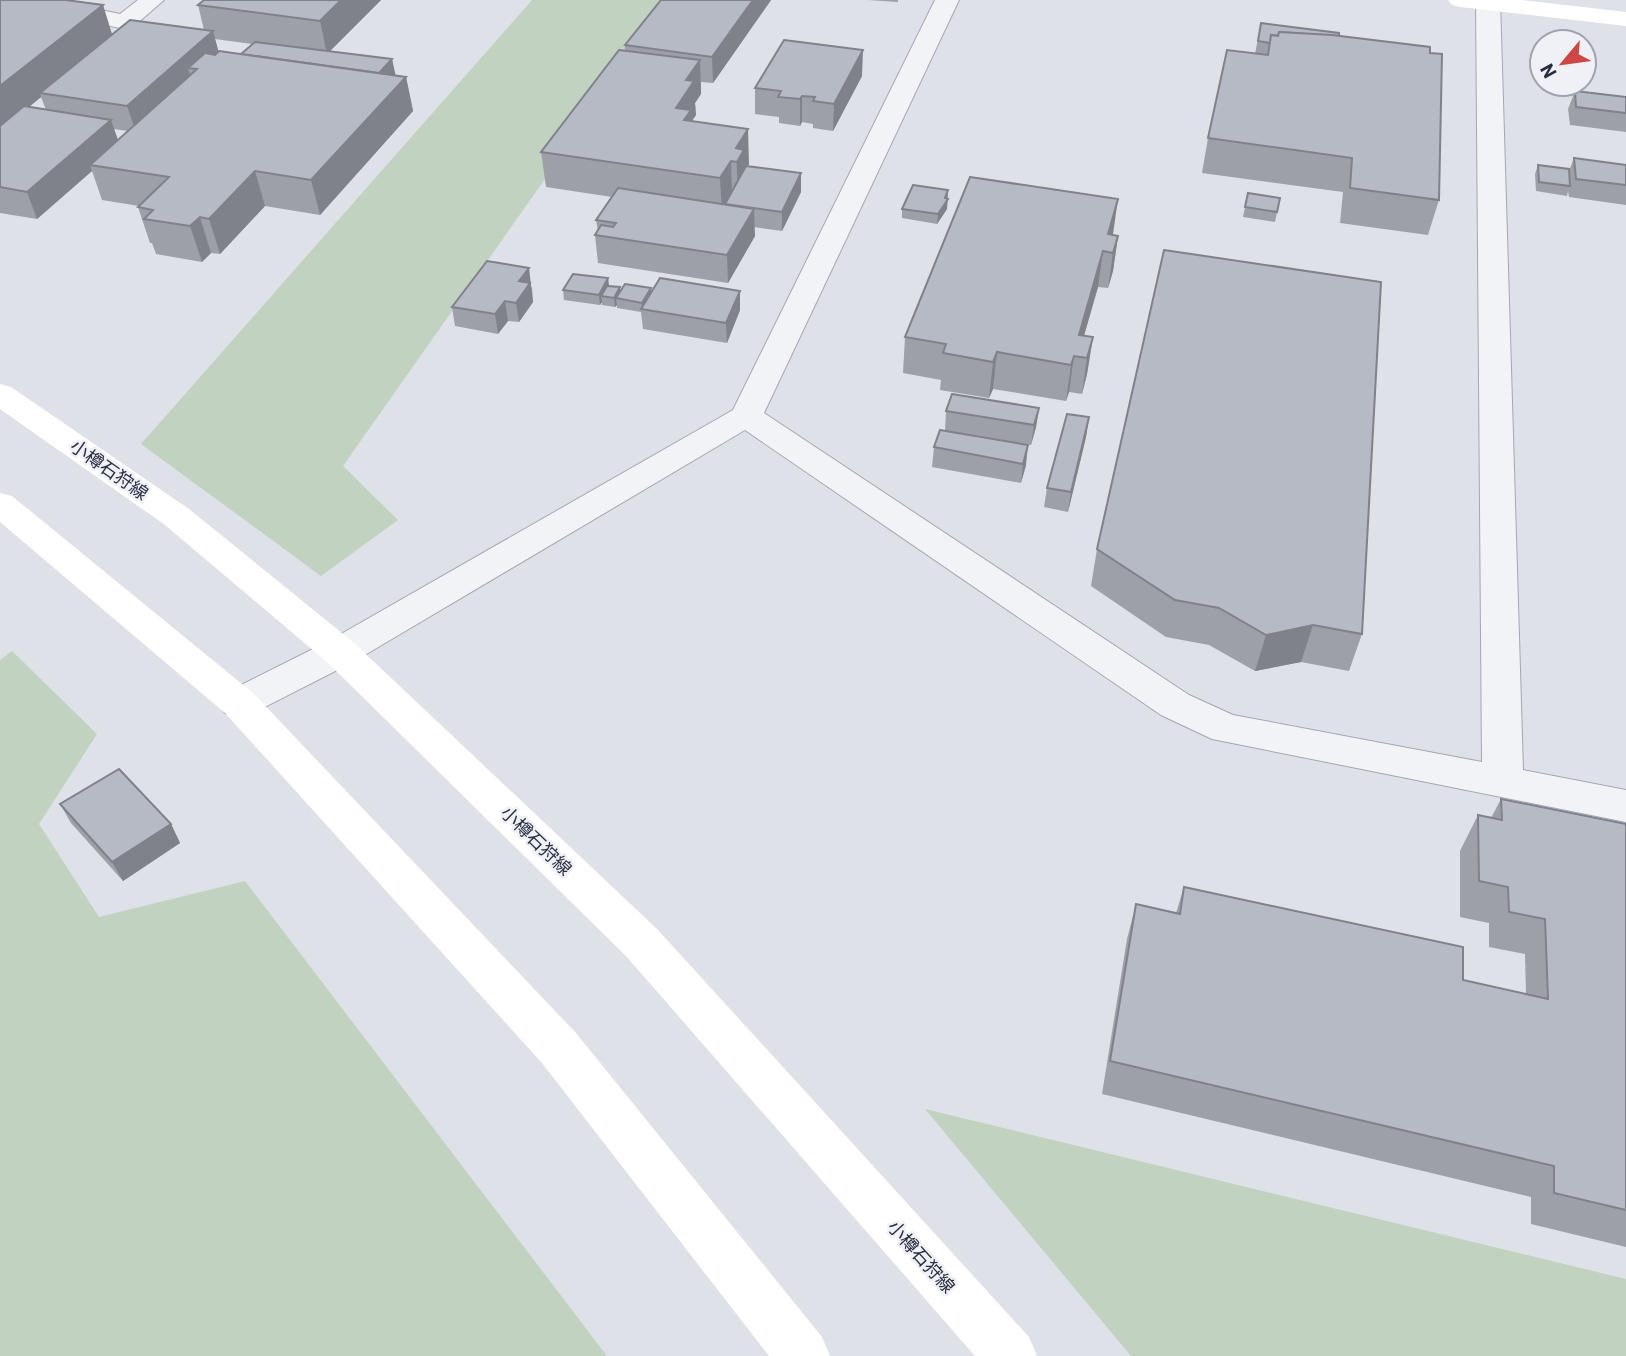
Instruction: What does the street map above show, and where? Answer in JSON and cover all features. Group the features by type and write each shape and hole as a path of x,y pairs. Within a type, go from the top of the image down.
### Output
{"main road":[{"path":"1478,1 1626,19"},
{"name":"小樽石狩線","path":"0,394 177,517 340,652 642,943 1010,1356"},
{"path":"0,503 239,702 559,1048 803,1356"}],"street":[{"path":"17,0 125,22 152,0"},
{"path":"239,702 340,652 746,416 947,0"},
{"path":"1478,1 1503,782"},
{"path":"746,416 1175,705 1226,728 1626,806"}],"green space":[{"path":"532,0 671,0 343,466 398,520 321,576 141,444"},
{"path":"12,651 97,734 39,824 99,917 245,881 607,1356 0,1356 0,660"},
{"path":"925,1109 1626,1279 1626,1356 1131,1356"}],"building":[{"path":"0,0 66,0 103,5 0,86"},
{"path":"204,0 341,0 320,21 198,5"},
{"path":"661,0 753,0 712,57 625,45"},
{"path":"130,20 213,31 127,106 40,93"},
{"path":"1261,23 1339,33 1339,36 1279,32 1278,36 1271,35 1270,43 1258,41"},
{"path":"1279,32 1332,35 1430,47 1430,53 1442,54 1439,200 1350,188 1352,158 1208,138 1227,50 1268,55 1271,35 1278,36"},
{"path":"784,40 863,50 834,104 813,101 815,97 778,97 781,91 755,88"},
{"path":"255,42 392,59 379,73 241,54"},
{"path":"619,50 700,60 686,80 694,81 676,108 691,110 684,120 748,129 736,148 744,150 737,162 731,161 720,178 541,152"},
{"path":"219,51 406,77 311,180 255,171 209,219 200,217 190,226 144,219 153,210 138,207 169,177 90,165 197,69 188,68 205,53 215,55"},
{"path":"1598,94 1626,97 1626,113 1576,107 1575,98 1598,98"},
{"path":"24,106 111,120 27,192 0,187 0,126"},
{"path":"1574,158 1626,165 1626,185 1576,179"},
{"path":"1538,165 1569,169 1570,186 1539,182"},
{"path":"746,166 801,173 782,212 725,204"},
{"path":"970,177 1118,199 1108,234 1118,236 1113,253 1103,251 1079,335 1093,337 1087,358 1074,356 1071,365 997,352 993,362 943,353 946,344 905,337"},
{"path":"913,185 948,190 945,198 948,199 938,214 902,209"},
{"path":"618,188 754,209 727,255 595,235 601,225 613,227 616,223 596,220"},
{"path":"1248,193 1280,198 1277,212 1245,207"},
{"path":"1164,250 1381,282 1362,634 1313,625 1266,635 1219,608 1175,600 1097,549"},
{"path":"487,261 529,268 519,281 530,283 516,303 505,301 495,314 452,307"},
{"path":"573,274 608,278 599,295 563,290"},
{"path":"660,278 740,291 726,323 641,309"},
{"path":"625,284 651,288 642,303 616,298"},
{"path":"607,286 620,287 614,298 601,296"},
{"path":"952,394 1039,408 1034,425 946,411"},
{"path":"1067,414 1089,417 1071,492 1047,488"},
{"path":"940,430 1028,445 1023,464 934,447"},
{"path":"119,769 171,824 112,862 60,804"},
{"path":"1501,799 1626,824 1626,1210 1554,1193 1554,1166 1110,1061 1136,904 1180,914 1184,887 1463,947 1463,980 1548,999 1545,919 1509,912 1508,887 1479,881 1478,815 1502,820"}]}
